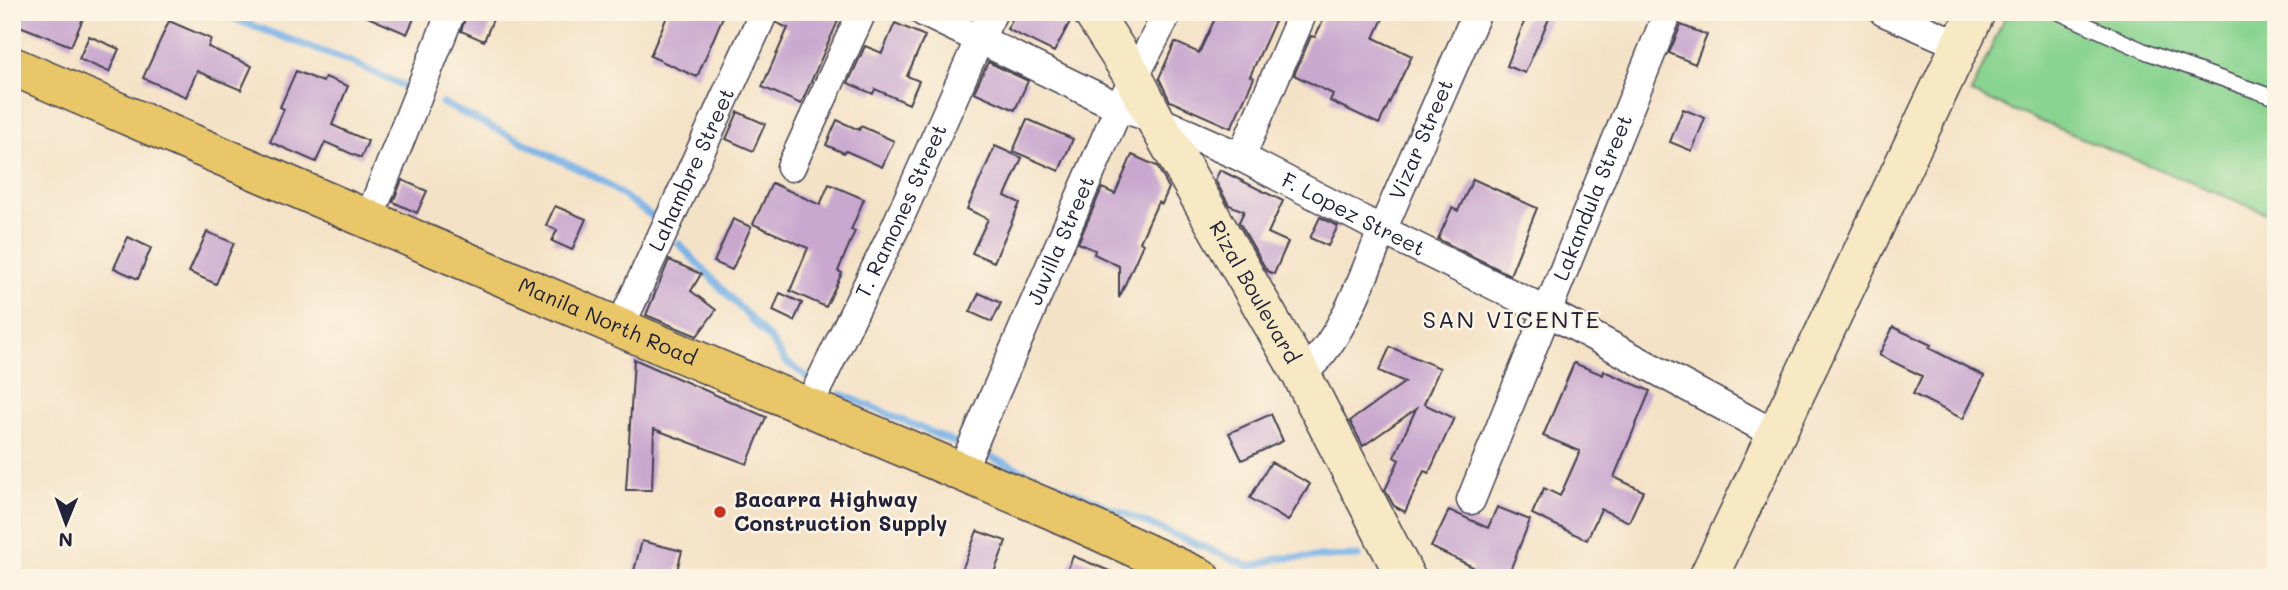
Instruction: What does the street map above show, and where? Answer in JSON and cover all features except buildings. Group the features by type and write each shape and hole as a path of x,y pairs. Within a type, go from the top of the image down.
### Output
{"highway":[{"name":"Manila North Road","path":"12,66 1127,543 1201,578"}],"main road":[{"name":"Rizal Boulevard","path":"1092,12 1126,92 1155,119 1301,374 1406,578"},
{"path":"1708,578 1968,28"}],"street":[{"path":"369,218 451,12"},
{"name":"Lahambre Street","path":"620,327 764,12"},
{"path":"791,167 862,12"},
{"path":"923,12 980,38 1126,92"},
{"name":"T. Ramones Street","path":"808,407 896,226 993,12"},
{"name":"Juvilla Street","path":"961,472 1126,92 1168,12"},
{"path":"1241,157 1303,12"},
{"name":"Vizar Street","path":"1301,374 1313,365 1342,323 1477,12"},
{"name":"Lakandula Street","path":"1471,500 1668,12"},
{"path":"1884,12 1968,28"},
{"name":"F. Lopez Street","path":"1155,119 1241,157 1548,312 1775,433"}],"lane":[{"path":"2058,12 2149,53 2276,98"}],"green space":[{"path":"2007,12 2276,12 2276,217 1971,93"}],"waterway":[{"path":"215,12 351,62 408,88"},
{"path":"442,103 601,180 660,222"},
{"path":"679,244 770,339 785,361 813,381"},
{"path":"841,394 954,442"},
{"path":"993,458 1251,567 1279,558 1358,556"}],"place":[{"name":"Bacarra Highway Construction Supply","path":"720,512"}],"district":[{"name":"SAN VICENTE","path":"1512,320"}]}
